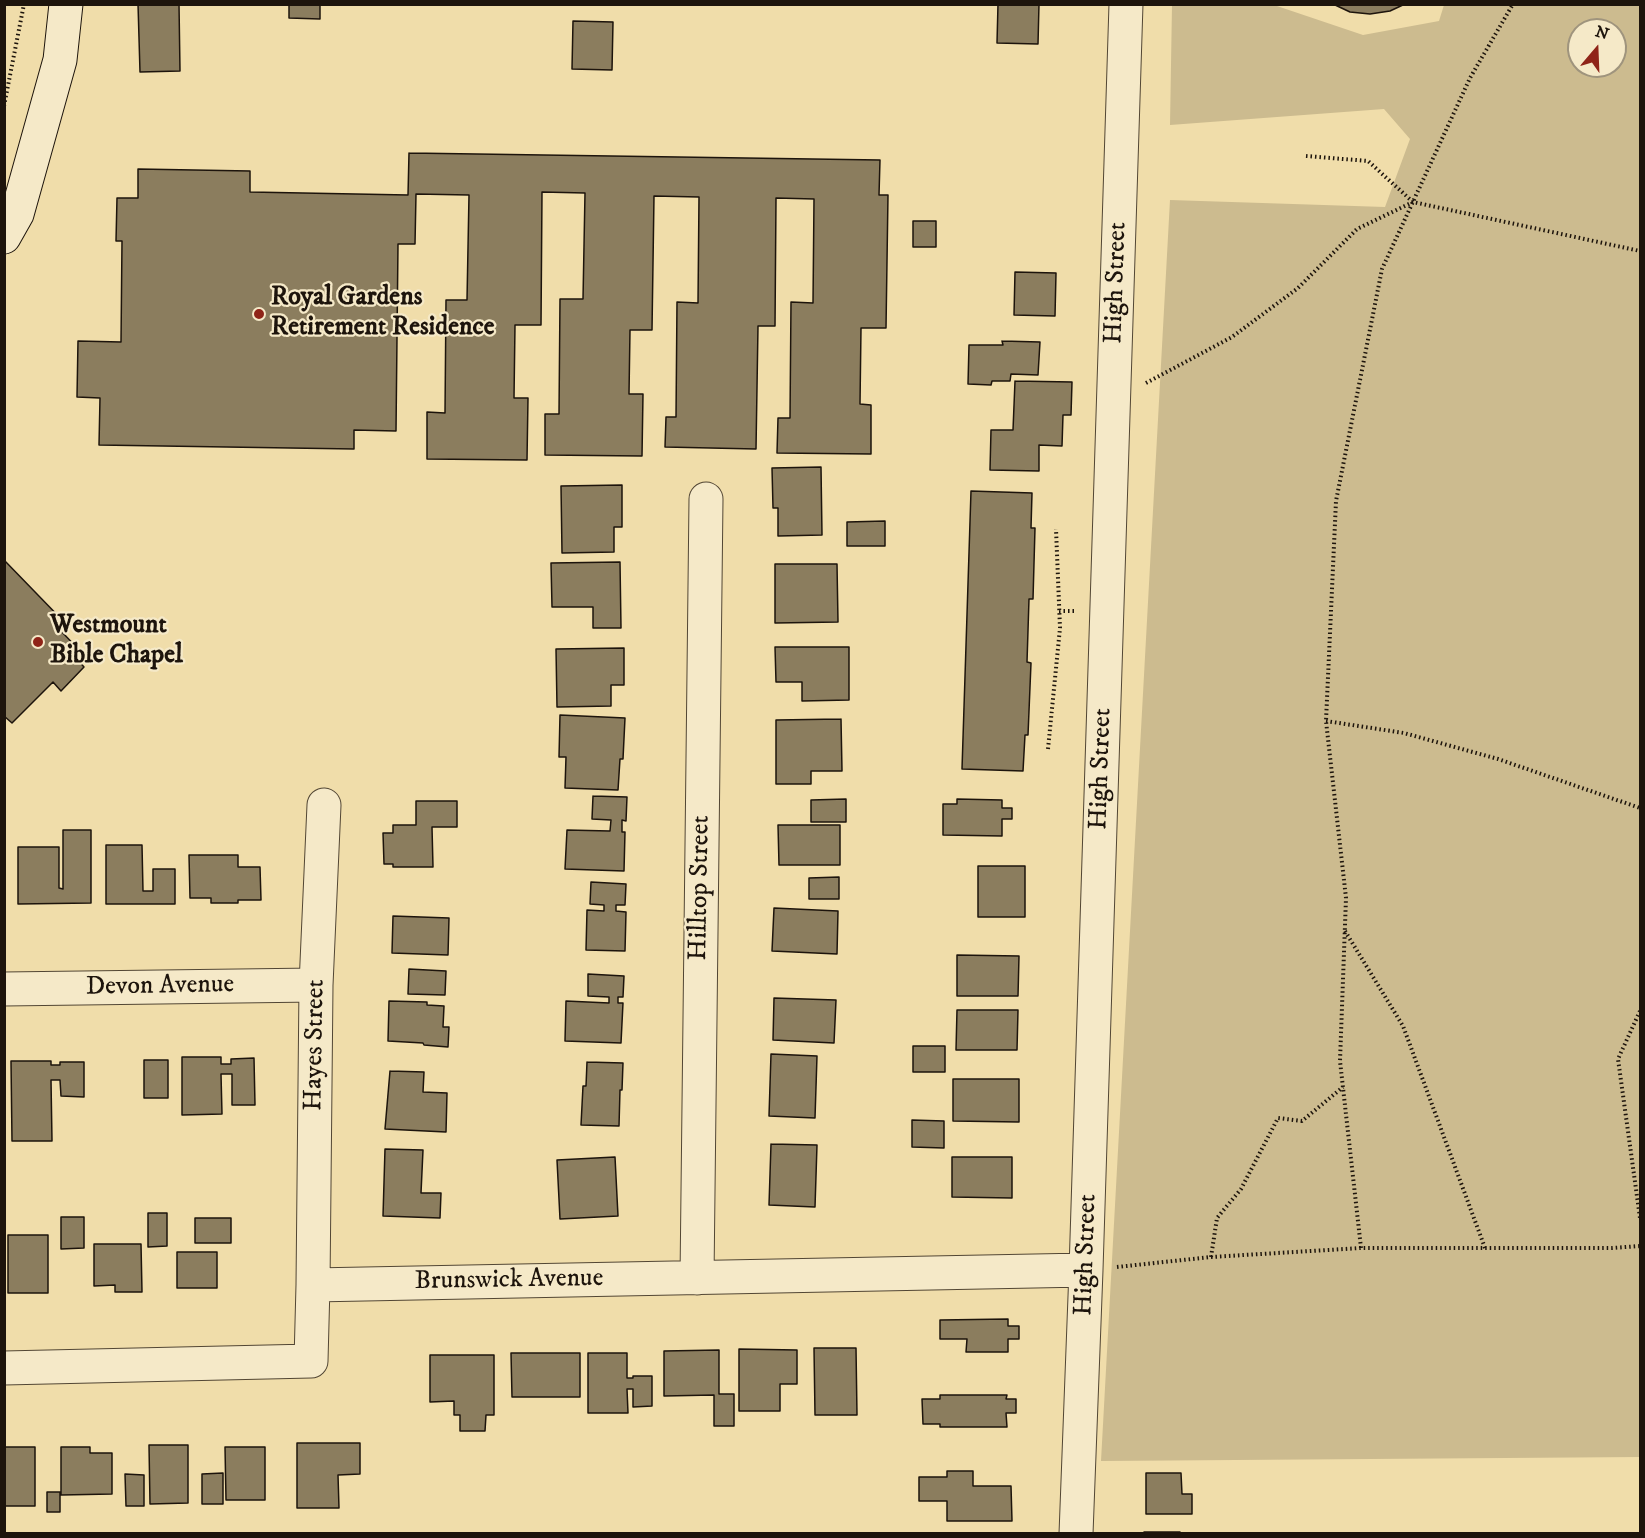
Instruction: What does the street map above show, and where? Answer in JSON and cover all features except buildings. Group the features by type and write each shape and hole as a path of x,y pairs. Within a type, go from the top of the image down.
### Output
{"street":[{"path":"4,237 17,214 60,60 66,4"},
{"name":"High Street","path":"1076,1533 1126,4"},
{"name":"Hilltop Street","path":"697,1278 706,499"},
{"name":"Hayes Street","path":"313,1285 316,985 324,805"},
{"name":"Devon Avenue","path":"4,989 316,985"},
{"name":"Brunswick Avenue","path":"313,1285 1086,1270"},
{"path":"4,1368 311,1360 313,1285"}],"path":[{"path":"4,106 24,4"},
{"path":"1361,1248 1340,1061 1346,898 1326,721 1336,501 1382,269 1470,78 1513,4"},
{"path":"1306,156 1368,161 1413,202 1641,250"},
{"path":"1113,400 1232,337 1298,288 1357,229 1413,202"},
{"path":"1048,749 1060,628 1056,529"},
{"path":"1326,721 1404,733 1498,759 1641,808"},
{"path":"1344,930 1403,1026 1485,1248"},
{"path":"1641,1011 1618,1059 1641,1218"},
{"path":"1211,1257 1217,1218 1241,1189 1278,1118 1302,1121 1343,1087"},
{"path":"1086,1270 1211,1257 1361,1248 1641,1246"}],"shaded area":[{"path":"1172,5 1274,5 1363,35 1439,21 1444,5 1640,5 1640,1457 1101,1461 1170,200 1385,207 1410,139 1384,109 1170,125"}],"place":[{"name":"Royal Gardens Retirement Residence","path":"259,314"},
{"name":"Westmount Bible Chapel","path":"38,642"}]}
